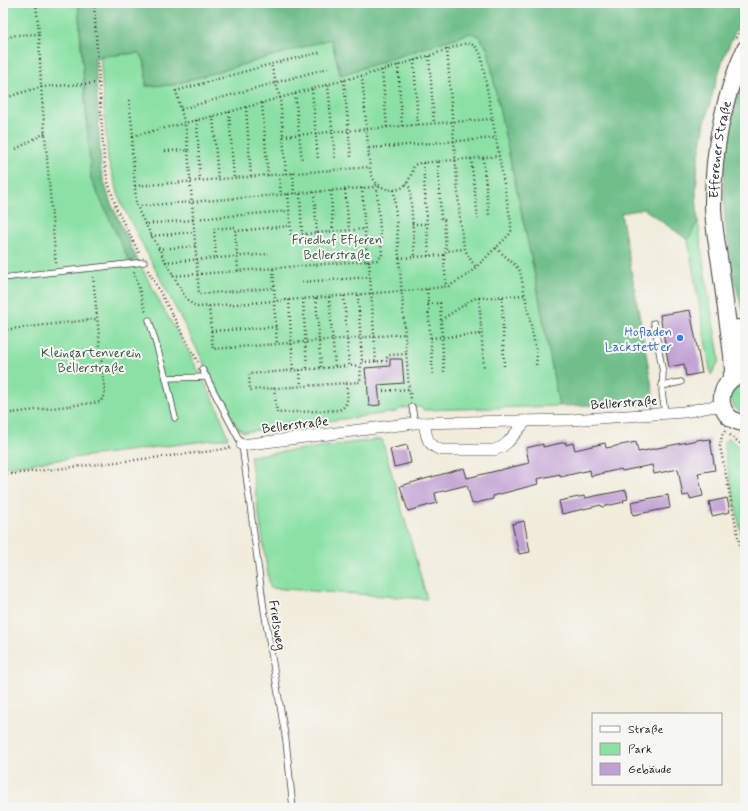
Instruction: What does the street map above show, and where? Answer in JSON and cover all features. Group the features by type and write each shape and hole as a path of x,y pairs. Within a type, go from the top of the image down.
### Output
{"street":[{"name":"Efferener Straße","path":"723,406 723,392 733,372 715,230 713,205 715,160 727,96 745,49"},
{"name":"Efferener Straße","path":"715,230 730,288 745,360"},
{"path":"730,380 745,374"},
{"path":"723,406 725,412 738,427"},
{"name":"Bellerstraße","path":"242,445 419,423 570,420 684,412 723,406"},
{"path":"419,423 429,442 434,448 441,450 494,450 502,447 508,442 526,421"}],"lane":[{"path":"3,278 144,262"},
{"path":"149,320 166,378 175,418"},
{"path":"654,323 663,373 662,392 665,413"},
{"name":"Frielsweg","path":"202,369 242,445 264,610 286,741 293,808"},
{"path":"166,378 207,377"},
{"path":"662,386 681,382"},
{"path":"412,407 419,423"}],"path":[{"path":"36,3 41,87 57,271"},
{"path":"94,3 104,160 108,182 117,210 202,369"},
{"path":"3,39 16,35 39,34"},
{"path":"129,100 133,136 132,146 137,206 144,224 185,297 192,304 198,307 446,287 464,278 509,235 511,231 481,55 476,48 470,44 462,44 429,56 362,76 133,136"},
{"path":"447,49 460,220 464,249 476,267"},
{"path":"274,288 199,294 186,128 176,91 271,64 322,52"},
{"path":"429,56 434,123"},
{"path":"414,60 418,124"},
{"path":"271,64 280,98 286,174"},
{"path":"398,65 402,126"},
{"path":"181,109 328,68"},
{"path":"382,70 387,127"},
{"path":"362,76 370,167 374,179 379,185 385,188 398,190 406,184 412,173 414,165 499,156"},
{"path":"344,80 351,157"},
{"path":"3,99 41,87 98,83"},
{"path":"328,85 335,158"},
{"path":"312,89 318,160"},
{"path":"296,94 302,161"},
{"path":"262,103 268,176"},
{"path":"246,107 251,177"},
{"path":"229,112 234,179"},
{"path":"213,116 218,180"},
{"path":"283,136 492,119"},
{"path":"197,120 200,181"},
{"path":"16,149 45,133"},
{"path":"369,148 495,138"},
{"path":"165,151 188,150"},
{"path":"483,158 489,215"},
{"path":"471,159 478,219"},
{"path":"438,162 446,251 444,255 446,287"},
{"path":"423,163 430,256"},
{"path":"135,186 370,167"},
{"path":"293,173 294,194"},
{"path":"279,175 281,195"},
{"path":"406,184 410,188 415,257"},
{"path":"137,206 300,194 373,187 379,185"},
{"path":"173,276 378,260 382,256 377,191 379,185"},
{"path":"362,188 376,362"},
{"path":"345,190 349,230"},
{"path":"394,190 406,354 412,407"},
{"path":"331,191 333,232"},
{"path":"314,192 317,233"},
{"path":"288,194 290,235 365,229"},
{"path":"300,194 302,234"},
{"path":"144,224 289,211"},
{"path":"412,224 427,224"},
{"path":"235,231 290,226"},
{"path":"216,258 214,230 235,227 238,271"},
{"path":"151,236 194,232"},
{"path":"158,249 195,246"},
{"path":"496,248 520,271 537,355 536,367"},
{"path":"446,251 464,249"},
{"path":"165,262 269,254"},
{"path":"399,258 444,255"},
{"path":"132,264 149,320"},
{"path":"3,414 100,402 105,395 92,268"},
{"path":"273,269 276,344"},
{"path":"302,282 370,277"},
{"path":"427,289 433,376"},
{"path":"358,295 362,364 360,382 250,390 249,374 349,366 362,364 376,362 387,361 389,356 406,354"},
{"path":"441,320 476,298 524,295"},
{"path":"344,296 349,366"},
{"path":"329,297 335,367"},
{"path":"502,297 504,366"},
{"path":"316,298 321,368"},
{"path":"479,298 484,368"},
{"path":"303,299 307,369"},
{"path":"289,300 293,370"},
{"path":"428,304 440,303 444,373"},
{"path":"209,307 213,349 405,334"},
{"path":"3,330 97,319"},
{"path":"211,331 276,327"},
{"path":"431,338 482,334"},
{"path":"300,370 301,386"},
{"path":"274,388 277,413 340,410 346,405 348,399 346,383"},
{"path":"383,391 409,389"},
{"path":"738,427 722,435 720,446 745,571"},
{"path":"3,475 213,451 242,445"}],"green space":[{"name":"Kleingartenverein Bellerstraße","path":"3,3 78,3 91,179 129,260 137,259 189,353 218,409 228,438 3,467"},
{"path":"78,3 745,3 745,14 738,25 723,59 705,123 698,160 696,192 698,221 688,240 644,209 621,213 655,404 559,406 534,271 488,49 479,36 470,33 341,75 331,39 172,85 146,86 145,63 141,55 138,53 95,57 101,171 110,201 137,259 129,261 91,179"},
{"name":"Friedhof Efferen Bellerstraße","path":"471,33 479,36 488,49 534,271 559,406 424,410 420,407 401,408 397,412 244,432 238,428 122,205 108,161 100,56 138,53 141,55 145,63 146,86 172,85 331,39 340,75"},
{"path":"745,73 745,314 736,289 729,255 725,224 724,180 725,158 732,115"},
{"path":"698,221 705,275 719,356 719,361 711,375 688,240"},
{"path":"741,385 745,385 745,413 733,405 732,400 733,392"},
{"path":"729,438 745,453 745,552 726,460 724,442"},
{"path":"382,439 427,599 270,588 250,456"}],"building":[{"name":"Hofladen Lackstetter","path":"690,310 702,373 686,376 684,364 669,367 660,315"},
{"path":"390,359 402,359 404,383 378,385 380,405 369,406 365,368 390,366"},
{"path":"702,439 710,439 715,470 698,473 703,496 690,499 689,495 683,496 678,469 654,474 652,465 622,471 621,469 591,476 590,470 560,477 560,474 537,479 538,484 493,496 493,499 472,504 467,485 435,493 437,503 408,511 400,486 464,468 467,478 529,463 526,448 543,444 543,447 566,442 566,445 573,443 575,450 605,443 606,448 636,442 638,452"},
{"path":"407,445 411,463 394,467 390,449"},
{"path":"626,490 628,499 623,500 624,502 602,507 601,505 562,514 559,501 584,496 585,498"},
{"path":"668,495 670,508 633,515 631,502"},
{"path":"727,498 730,512 712,516 709,502"},
{"path":"524,521 530,552 519,554 512,524"}],"place":[{"name":"Hofladen Lackstetter","path":"680,338"}]}
